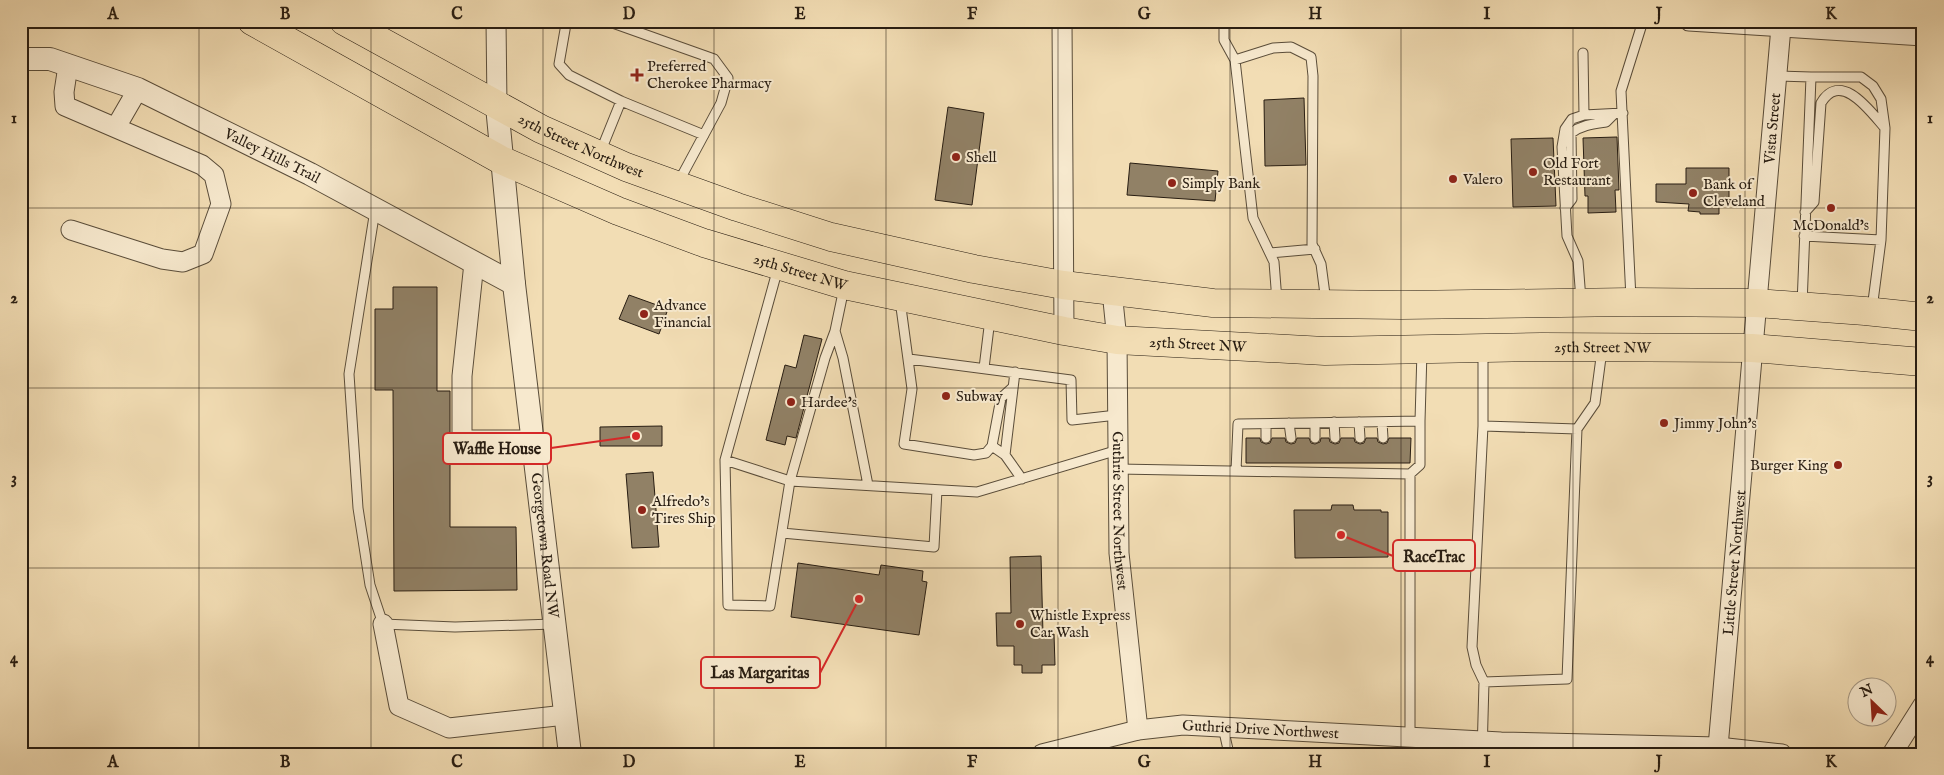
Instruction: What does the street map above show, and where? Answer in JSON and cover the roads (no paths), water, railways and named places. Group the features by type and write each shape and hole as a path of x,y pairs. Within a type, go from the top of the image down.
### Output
{"highway":[{"path":"252,21 501,160"},
{"name":"25th Street Northwest","path":"344,21 541,129 676,186 831,237 974,269 1063,285"},
{"name":"25th Street NW","path":"501,160 618,211 704,243 844,286 1117,340 1325,351 1602,347 1752,348 1923,362"},
{"path":"1063,285 1213,302 1402,305 1631,302 1756,303 1923,317"}],"street":[{"path":"496,21 496,106"},
{"path":"1062,21 1064,331"},
{"path":"1689,21 1781,27 1852,27 1923,36"},
{"name":"Vista Street","path":"1752,348 1781,27"},
{"name":"Valley Hills Trail","path":"21,59 50,59 138,89 310,174 514,284"},
{"path":"68,66 64,92 66,106 202,165 214,175 222,204 203,254 183,262 162,259 71,230"},
{"path":"116,127 138,89"},
{"name":"Georgetown Road NW","path":"496,106 514,284 570,754"},
{"path":"474,263 462,376 462,434 465,440 532,440"},
{"name":"Guthrie Street Northwest","path":"1112,291 1117,340 1119,553 1138,730"},
{"name":"Little Street Northwest","path":"1718,746 1752,348"},
{"path":"383,624 399,706 449,728 565,715"},
{"path":"1892,754 1923,705"},
{"name":"Guthrie Drive Northwest","path":"1042,754 1138,730 1182,725 1410,737 1482,747 1718,746 1782,754"}],"lane":[{"path":"553,21 566,24 578,21"},
{"path":"607,21 628,25 714,58 728,78 721,103 676,186"},
{"path":"1224,21 1224,40 1235,60 1253,218 1274,262 1277,303"},
{"path":"1631,302 1618,114 1620,91 1643,21"},
{"path":"566,24 558,64 569,75 621,101 704,135"},
{"path":"1235,60 1273,48 1291,47 1311,57 1313,76 1312,244 1321,264 1326,304"},
{"path":"1583,53 1584,115"},
{"path":"1776,76 1861,77 1878,92 1881,99 1885,128 1880,240 1872,312"},
{"path":"1802,306 1811,77"},
{"path":"1805,212 1814,202 1821,103 1826,94 1833,90 1839,90 1852,95 1885,128"},
{"path":"600,155 621,101"},
{"path":"1582,303 1578,261 1567,236 1562,147 1565,129 1572,119 1584,115 1618,114"},
{"path":"1565,208 1572,199 1571,133 1587,125 1606,122 1618,114"},
{"path":"375,210 349,374 358,508 370,585 383,624 455,627 554,624"},
{"path":"1804,236 1880,240"},
{"path":"1270,254 1314,249"},
{"path":"779,266 725,460 728,605 770,606 790,481 835,331 844,286"},
{"path":"899,297 912,389 904,444 974,455 986,453 992,446 1001,398 1013,387"},
{"path":"984,368 990,316"},
{"path":"835,331 843,358 868,486"},
{"path":"1484,682 1567,679 1577,429 1595,403 1602,347"},
{"path":"1482,747 1484,682 1476,665 1472,647 1484,426 1483,348"},
{"path":"725,460 790,481 977,492 1022,479 1118,460 1236,472 1268,468 1315,468 1337,473 1410,474 1420,465 1422,349"},
{"path":"909,359 1071,380 1072,420 1117,416"},
{"path":"1005,455 1015,372"},
{"path":"1236,472 1238,424 1420,421"},
{"path":"1334,422 1335,438"},
{"path":"1359,422 1360,438"},
{"path":"1382,422 1382,438"},
{"path":"1289,423 1291,438"},
{"path":"1315,423 1315,438"},
{"path":"1266,424 1266,438"},
{"path":"1484,426 1577,429"},
{"path":"992,446 1005,455 1022,479"},
{"path":"1336,463 1337,473"},
{"path":"1361,463 1361,473"},
{"path":"1383,463 1383,474"},
{"path":"1410,474 1410,737"},
{"path":"782,533 934,547 937,490"},
{"path":"1223,727 1229,754"}],"place":[{"name":"Preferred Cherokee Pharmacy","path":"637,75"},
{"name":"Shell","path":"956,157"},
{"name":"Old Fort Restaurant","path":"1533,172"},
{"name":"Valero","path":"1453,179"},
{"name":"Simply Bank","path":"1172,183"},
{"name":"Bank of Cleveland","path":"1693,193"},
{"name":"McDonald's","path":"1831,208"},
{"name":"Advance Financial","path":"644,314"},
{"name":"Subway","path":"946,396"},
{"name":"Hardee's","path":"791,402"},
{"name":"Jimmy John's","path":"1664,423"},
{"name":"Waffle House","path":"636,436"},
{"name":"Burger King","path":"1838,465"},
{"name":"Alfredo's Tires Ship","path":"642,510"},
{"name":"RaceTrac","path":"1341,535"},
{"name":"Las Margaritas","path":"859,599"},
{"name":"Whistle Express Car Wash","path":"1020,624"}]}
